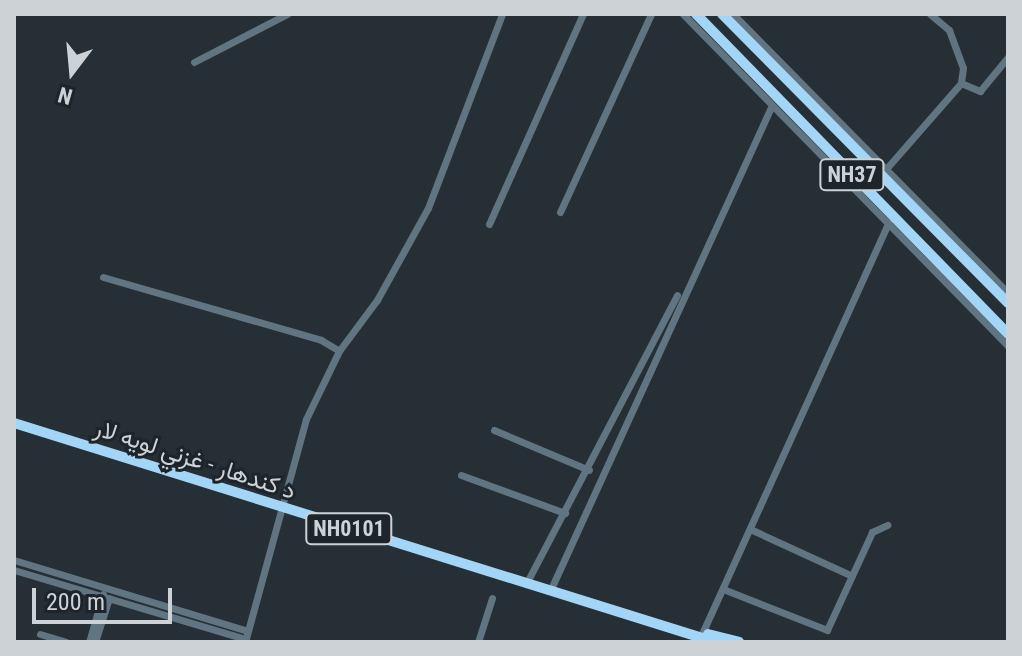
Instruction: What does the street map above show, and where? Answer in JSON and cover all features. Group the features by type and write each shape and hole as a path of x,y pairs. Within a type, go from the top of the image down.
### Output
{"highway":[{"name":"NH37","path":"696,14 1008,334"},
{"name":"NH37","path":"722,14 1008,303"},
{"name":"د کندهار - غزني لويه لار","path":"14,423 526,584 686,631 737,642"},
{"name":"د کندهار - غزني لويه لار","path":"702,635 715,642"}],"street":[{"path":"194,62 287,14"},
{"path":"246,637 279,507 306,419 339,351 377,300 428,208 502,14"},
{"path":"489,224 583,14"},
{"path":"560,212 651,14"},
{"path":"683,14 1008,346"},
{"path":"733,14 1008,293"},
{"path":"886,169 961,83 963,68 949,30 930,14"},
{"path":"961,83 980,91 1008,57"},
{"path":"550,591 772,105"},
{"path":"702,635 888,223"},
{"path":"103,277 321,340 339,351"},
{"path":"526,584 589,470 677,295"},
{"path":"494,430 589,470"},
{"path":"461,475 565,513"},
{"path":"723,589 821,632 827,630 872,532 887,525"},
{"path":"750,529 852,576"},
{"path":"14,560 246,637"},
{"path":"14,570 246,637"},
{"path":"89,642 108,589"},
{"path":"95,642 105,598"},
{"path":"478,642 492,598"},
{"path":"40,634 66,642"}]}
